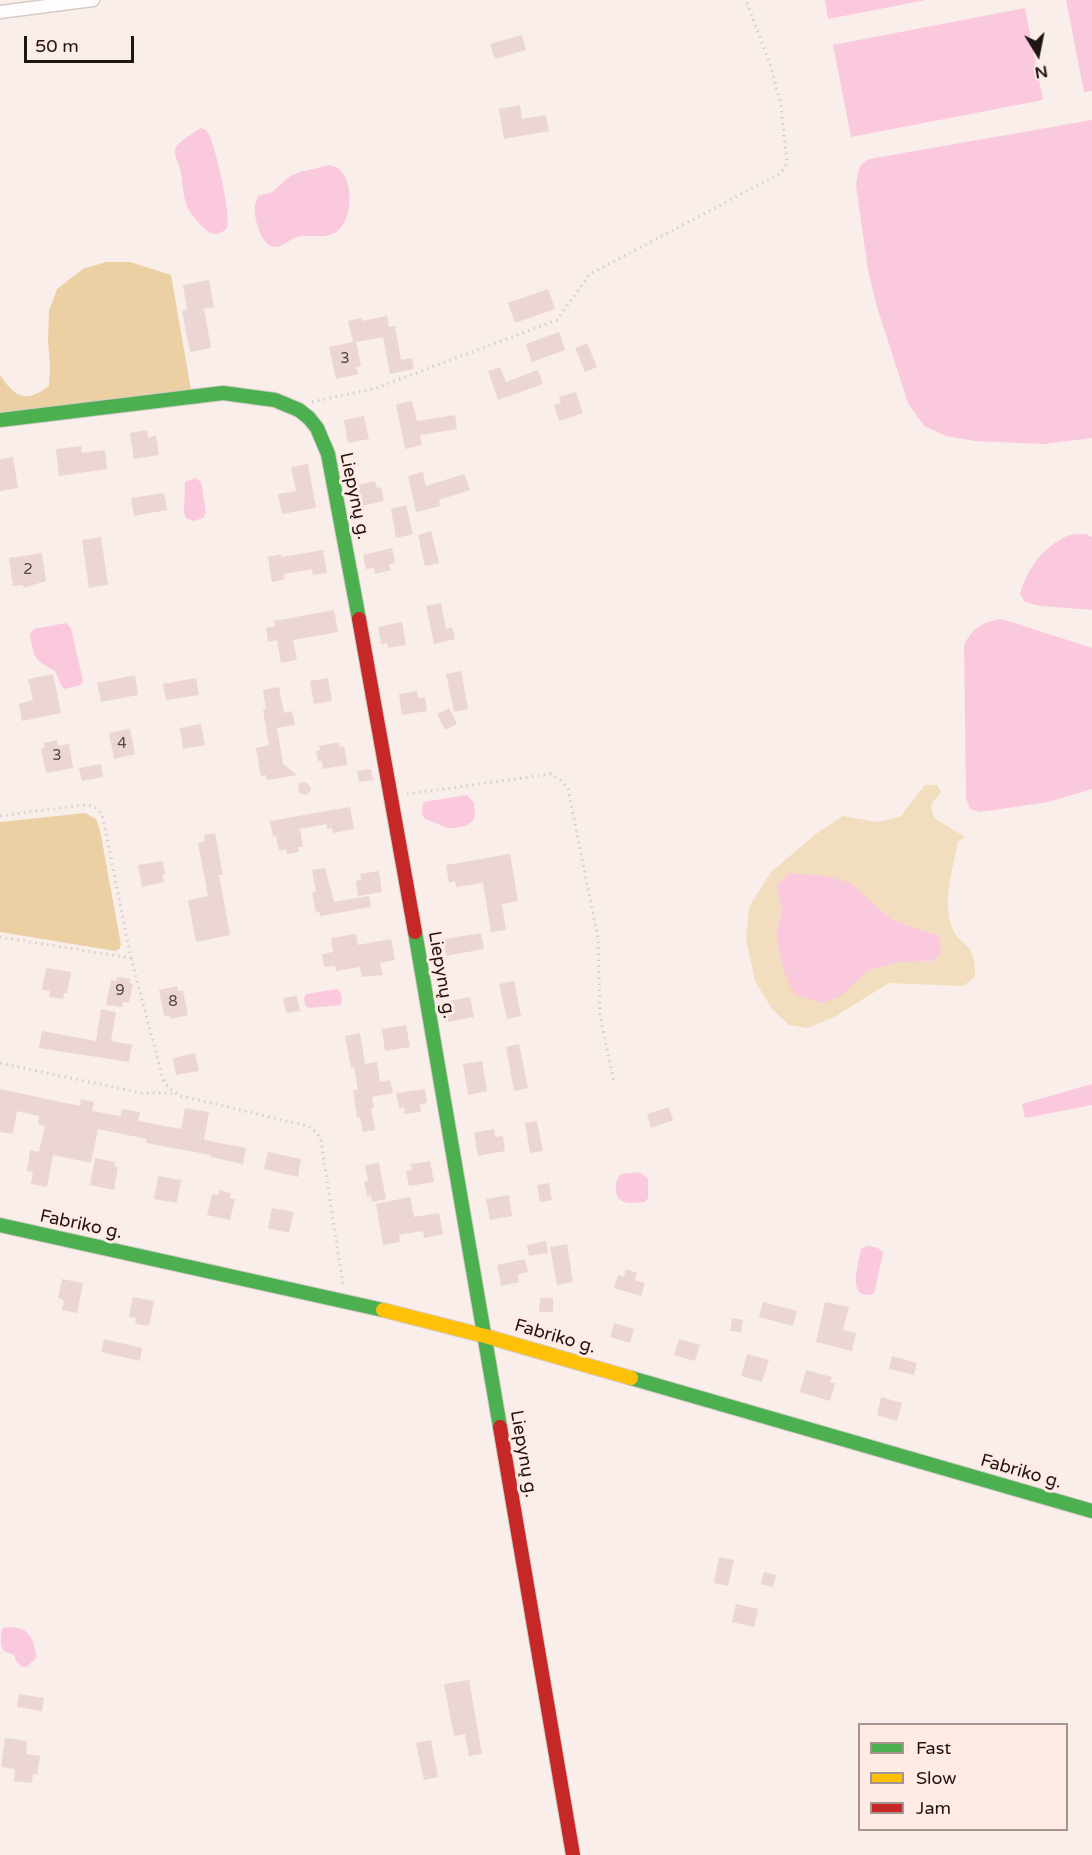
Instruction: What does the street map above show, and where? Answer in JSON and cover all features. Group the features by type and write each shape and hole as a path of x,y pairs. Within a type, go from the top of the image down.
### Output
{"street":[{"path":"0,12 93,0"},
{"path":"0,420 223,393 258,397 295,406"},
{"name":"Liepynų g.","path":"295,406 318,429 328,454 392,796 573,1855"},
{"name":"Fabriko g.","path":"0,1225 346,1301 485,1336 1092,1512"}],"path":[{"path":"295,406 376,388 557,320 590,274 781,173 787,163 782,105 771,67 746,0"},
{"path":"392,796 551,774 562,781 568,789 598,938 600,1016 614,1082"},
{"path":"0,816 83,805 98,808 102,814 131,958 163,1079 174,1092"},
{"path":"0,937 131,958"},
{"path":"0,1063 141,1093 174,1092 197,1100 314,1129 321,1141 346,1301"}],"shaded area":[{"path":"825,0 926,0 828,19"},
{"path":"1066,0 1092,0 1092,91 1084,92"},
{"path":"1025,8 1043,100 851,137 833,45"},
{"path":"1092,120 1092,438 1043,444 975,441 946,436 924,426 908,403 877,307 868,270 856,186 861,165 869,159"},
{"path":"201,128 209,134 212,141 225,196 227,228 218,234 205,229 188,209 175,156 177,145"},
{"path":"330,165 338,168 343,174 349,189 349,210 344,223 335,233 325,236 298,237 276,247 271,246 262,237 255,216 258,196 272,192 289,177 300,172"},
{"path":"106,262 130,262 171,275 191,390 0,415 0,375 11,389 21,396 33,395 49,386 49,311 57,289 83,269"},
{"path":"195,478 201,482 206,513 203,518 193,521 186,518 184,512 185,482"},
{"path":"1086,534 1092,537 1092,610 1040,606 1025,602 1020,594 1023,585 1043,553 1067,536"},
{"path":"1002,619 1092,648 1092,789 1048,802 980,812 970,809 966,798 964,645 979,626"},
{"path":"66,623 71,628 83,681 81,685 64,689 55,671 36,657 30,634 34,629"},
{"path":"925,785 937,785 941,792 931,805 934,818 965,837 958,842 948,904 953,930 973,956 975,977 963,986 889,983 834,1017 807,1028 789,1025 772,1009 755,981 746,939 749,907 771,872 817,833 843,816 877,822 900,817","holes":["878,908 893,920 939,936 934,961 899,962 868,970 839,996 776,935 782,911"]},
{"path":"467,795 474,803 475,816 472,822 465,826 448,828 425,819 422,814 423,802"},
{"path":"85,813 96,819 100,830 121,945 119,949 115,951 0,932 0,822"},
{"path":"789,873 825,876 851,883 893,920 939,936 941,953 934,961 899,962 869,970 839,997 822,1003 794,994 784,971 776,935 782,911 777,885"},
{"path":"337,989 341,993 340,1005 309,1008 305,1005 306,994"},
{"path":"1092,1084 1092,1105 1025,1118 1022,1104"},
{"path":"639,1172 648,1178 648,1198 645,1202 621,1201 616,1194 619,1177 621,1174"},
{"path":"868,1246 878,1248 883,1253 875,1290 873,1294 865,1295 857,1287 856,1273 860,1252 862,1248"},
{"path":"3,1628 22,1629 32,1639 37,1657 27,1667 22,1667 14,1655 3,1649 2,1631"}],"building":[{"path":"522,35 526,50 495,59 490,44"},
{"path":"520,105 522,119 546,115 549,131 504,139 499,109"},
{"path":"209,280 214,307 204,309 211,348 190,352 182,311 187,310 183,285"},
{"path":"548,289 555,309 515,323 508,303"},
{"path":"387,316 389,327 395,326 401,360 412,358 414,369 390,374 383,337 356,342 361,366 356,367 358,374 336,379 329,347 353,342 348,321"},
{"path":"559,332 565,350 532,362 526,344"},
{"path":"587,343 597,367 585,372 575,348"},
{"path":"500,367 506,382 538,370 543,384 498,400 488,371"},
{"path":"576,392 583,413 559,421 554,405 561,403 559,397"},
{"path":"412,401 417,421 455,415 457,429 420,435 422,445 405,449 396,404"},
{"path":"364,416 369,439 348,443 344,420"},
{"path":"147,430 148,437 156,436 159,455 134,459 130,433"},
{"path":"81,446 82,453 105,450 107,469 59,476 56,449"},
{"path":"13,457 18,488 0,491 0,459"},
{"path":"308,464 316,508 282,514 278,494 296,491 291,467"},
{"path":"423,472 426,486 464,474 470,490 439,500 440,506 416,512 408,476"},
{"path":"375,481 377,488 381,487 384,501 362,506 357,485"},
{"path":"164,493 167,510 134,516 131,498"},
{"path":"406,505 413,534 396,538 391,509"},
{"path":"431,531 439,563 425,566 418,535"},
{"path":"101,537 108,585 89,588 82,540"},
{"path":"392,548 395,563 389,564 391,570 375,574 374,568 366,569 363,555"},
{"path":"323,550 327,573 313,575 312,569 284,574 285,579 272,582 268,557"},
{"path":"42,553 46,581 23,588 23,585 13,586 9,558"},
{"path":"441,603 446,629 452,627 455,639 434,644 426,606"},
{"path":"334,610 338,632 293,640 297,660 281,663 277,640 268,642 266,628 275,626 274,621"},
{"path":"402,622 406,645 388,648 387,643 381,644 378,627"},
{"path":"461,671 468,709 454,712 446,674"},
{"path":"53,674 61,713 22,721 19,704 33,700 28,679"},
{"path":"135,675 138,695 101,702 97,683"},
{"path":"196,678 199,695 166,700 163,684"},
{"path":"328,678 332,701 314,704 310,681"},
{"path":"279,687 284,713 292,711 295,725 277,728 283,764 297,775 267,780 266,775 261,776 256,748 269,745 263,710 266,709 263,690"},
{"path":"417,691 418,698 425,697 427,711 402,715 399,694"},
{"path":"449,708 457,724 445,730 437,714"},
{"path":"201,724 205,745 183,749 180,728"},
{"path":"130,729 135,754 114,759 109,733"},
{"path":"57,740 58,746 69,744 73,768 46,773 41,749 44,748 44,743"},
{"path":"339,742 340,747 344,746 347,765 323,769 322,761 318,761 316,751 320,750 319,746"},
{"path":"101,764 103,777 82,781 79,768"},
{"path":"371,769 373,780 359,782 357,771"},
{"path":"306,782 311,788 305,795 299,792 298,783"},
{"path":"350,807 354,829 333,833 332,828 327,829 327,824 300,829 303,847 298,847 299,852 287,854 286,849 279,851 270,821"},
{"path":"215,833 223,875 219,875 230,935 196,942 188,900 208,896 198,843 205,841 204,835"},
{"path":"510,854 518,901 502,904 506,930 491,932 483,883 456,887 455,881 449,883 446,865"},
{"path":"163,861 164,882 142,887 138,865"},
{"path":"325,868 334,902 369,896 371,907 320,916 320,912 316,913 312,893 316,892 312,870"},
{"path":"379,871 382,892 358,896 356,881 361,880 360,874"},
{"path":"481,933 484,949 446,956 444,939"},
{"path":"356,934 358,945 391,939 395,960 380,963 383,975 362,977 360,967 336,971 335,966 324,967 322,954 333,952 331,938"},
{"path":"46,968 71,972 67,994 64,993 63,999 49,997 50,991 42,990"},
{"path":"117,977 130,979 129,983 133,984 129,1003 123,1002 122,1007 106,1005 111,980 116,981"},
{"path":"514,981 521,1016 507,1019 499,984"},
{"path":"177,986 178,991 183,991 188,1015 170,1019 170,1016 164,1016 159,990"},
{"path":"297,996 300,1011 286,1013 283,998"},
{"path":"470,997 474,1017 448,1022 444,1002"},
{"path":"101,1009 116,1012 111,1041 132,1045 129,1062 39,1048 42,1031 96,1041"},
{"path":"406,1025 410,1047 385,1051 382,1029"},
{"path":"360,1033 365,1064 377,1062 380,1082 390,1080 393,1093 372,1097 374,1108 371,1108 375,1130 363,1132 360,1117 357,1118 353,1090 358,1090 345,1036"},
{"path":"519,1044 528,1088 514,1091 506,1047"},
{"path":"195,1053 199,1071 176,1075 173,1058"},
{"path":"482,1061 487,1091 468,1095 463,1064"},
{"path":"0,1089 80,1106 81,1099 94,1102 92,1111 121,1116 122,1109 140,1112 138,1121 181,1129 185,1108 209,1112 204,1140 246,1148 243,1164 211,1157 211,1155 146,1143 147,1139 98,1129 91,1163 53,1155 47,1187 31,1184 33,1172 27,1171 30,1150 39,1152 45,1126 38,1124 39,1116 17,1111 13,1134 0,1132"},
{"path":"425,1089 427,1103 420,1104 421,1112 405,1114 404,1107 399,1108 396,1093"},
{"path":"669,1107 673,1120 651,1128 647,1114"},
{"path":"537,1121 543,1151 530,1153 525,1123"},
{"path":"494,1129 495,1137 503,1136 505,1151 478,1156 474,1133"},
{"path":"268,1152 301,1159 298,1177 264,1169"},
{"path":"95,1158 115,1162 114,1166 118,1167 114,1190 90,1185"},
{"path":"430,1161 434,1182 409,1186 406,1171 412,1170 411,1164"},
{"path":"379,1163 386,1199 372,1202 371,1195 367,1196 364,1182 368,1181 365,1165"},
{"path":"158,1176 181,1180 177,1203 154,1199"},
{"path":"549,1183 552,1200 540,1202 537,1185"},
{"path":"219,1190 231,1193 230,1198 235,1199 230,1220 207,1215 212,1194 218,1195"},
{"path":"509,1195 512,1216 490,1220 486,1199"},
{"path":"410,1197 414,1217 439,1213 443,1234 424,1238 423,1231 399,1235 400,1242 383,1245 376,1204"},
{"path":"272,1208 294,1212 289,1233 268,1228"},
{"path":"546,1241 548,1253 529,1256 527,1245"},
{"path":"567,1244 573,1282 557,1285 550,1247"},
{"path":"525,1259 528,1272 518,1274 519,1282 501,1286 497,1265"},
{"path":"626,1269 637,1273 635,1280 645,1283 641,1296 614,1288 618,1275 624,1277"},
{"path":"62,1279 83,1283 77,1313 62,1310 64,1300 58,1298"},
{"path":"133,1297 154,1301 149,1326 135,1324 136,1318 129,1317"},
{"path":"540,1298 553,1298 553,1312 539,1312"},
{"path":"763,1302 797,1311 793,1326 759,1317"},
{"path":"825,1302 849,1307 843,1330 856,1333 852,1351 816,1342"},
{"path":"732,1318 743,1320 741,1332 730,1331"},
{"path":"614,1323 634,1329 630,1343 610,1337"},
{"path":"104,1339 142,1348 140,1361 101,1352"},
{"path":"679,1339 700,1345 695,1361 674,1355"},
{"path":"747,1354 769,1360 762,1382 741,1376"},
{"path":"892,1356 917,1363 914,1375 889,1369"},
{"path":"806,1370 832,1377 830,1382 835,1383 830,1401 800,1392"},
{"path":"881,1397 902,1403 897,1421 877,1415"},
{"path":"719,1557 734,1560 728,1586 714,1583"},
{"path":"764,1572 776,1575 773,1587 761,1584"},
{"path":"736,1604 758,1609 754,1627 732,1622"},
{"path":"469,1680 482,1754 469,1756 465,1734 454,1736 444,1684"},
{"path":"19,1694 44,1698 42,1711 17,1707"},
{"path":"5,1738 27,1741 26,1754 40,1756 37,1775 33,1774 32,1783 14,1781 15,1769 1,1767"},
{"path":"431,1740 438,1777 424,1780 416,1743"}],"traffic: fast":[{"path":"0,420 223,393 275,400 299,410 317,428 328,454 359,619"},
{"path":"415,932 500,1427"},
{"path":"0,1225 383,1310"},
{"path":"631,1378 1092,1511"}],"traffic: slow":[{"path":"383,1310 485,1336 631,1378"}],"traffic: jam":[{"path":"359,619 415,932"},
{"path":"500,1427 573,1855"}]}
